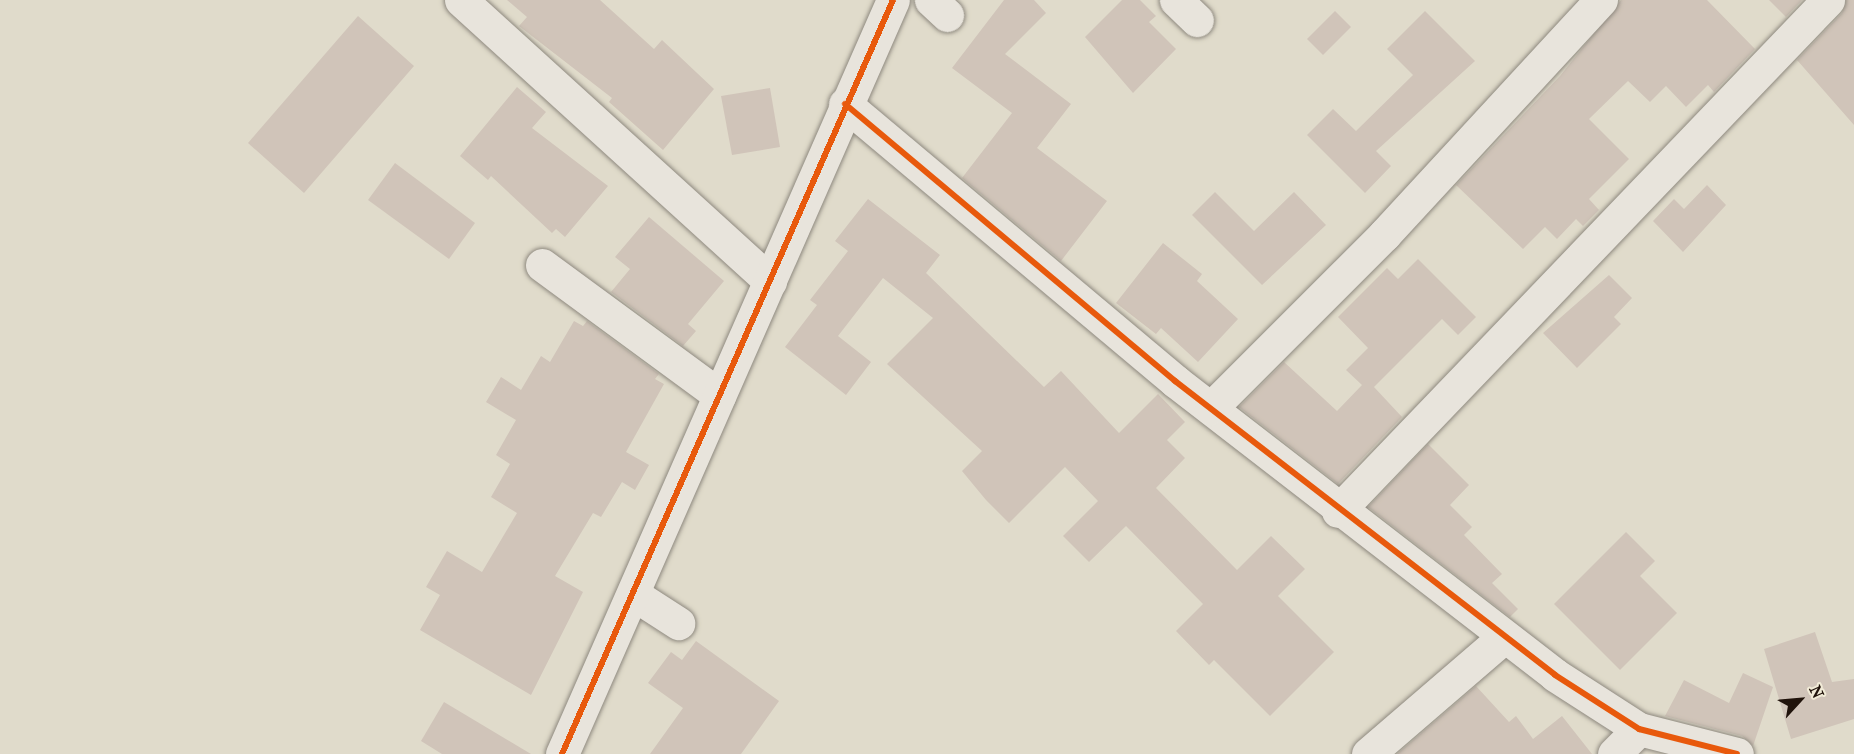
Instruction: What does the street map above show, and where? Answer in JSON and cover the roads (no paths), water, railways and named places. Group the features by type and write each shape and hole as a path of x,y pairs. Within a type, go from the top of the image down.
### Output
{"street":[{"path":"461,0 770,281"},
{"path":"562,754 770,281 845,104 893,0"},
{"path":"1211,408 1392,227 1601,0"},
{"path":"1338,511 1828,0"},
{"path":"845,104 1338,511 1504,637 1639,729 1737,754"},
{"path":"542,265 718,395"},
{"path":"633,594 678,623"},
{"path":"1368,754 1504,637"},
{"path":"1614,754 1639,729"}]}
